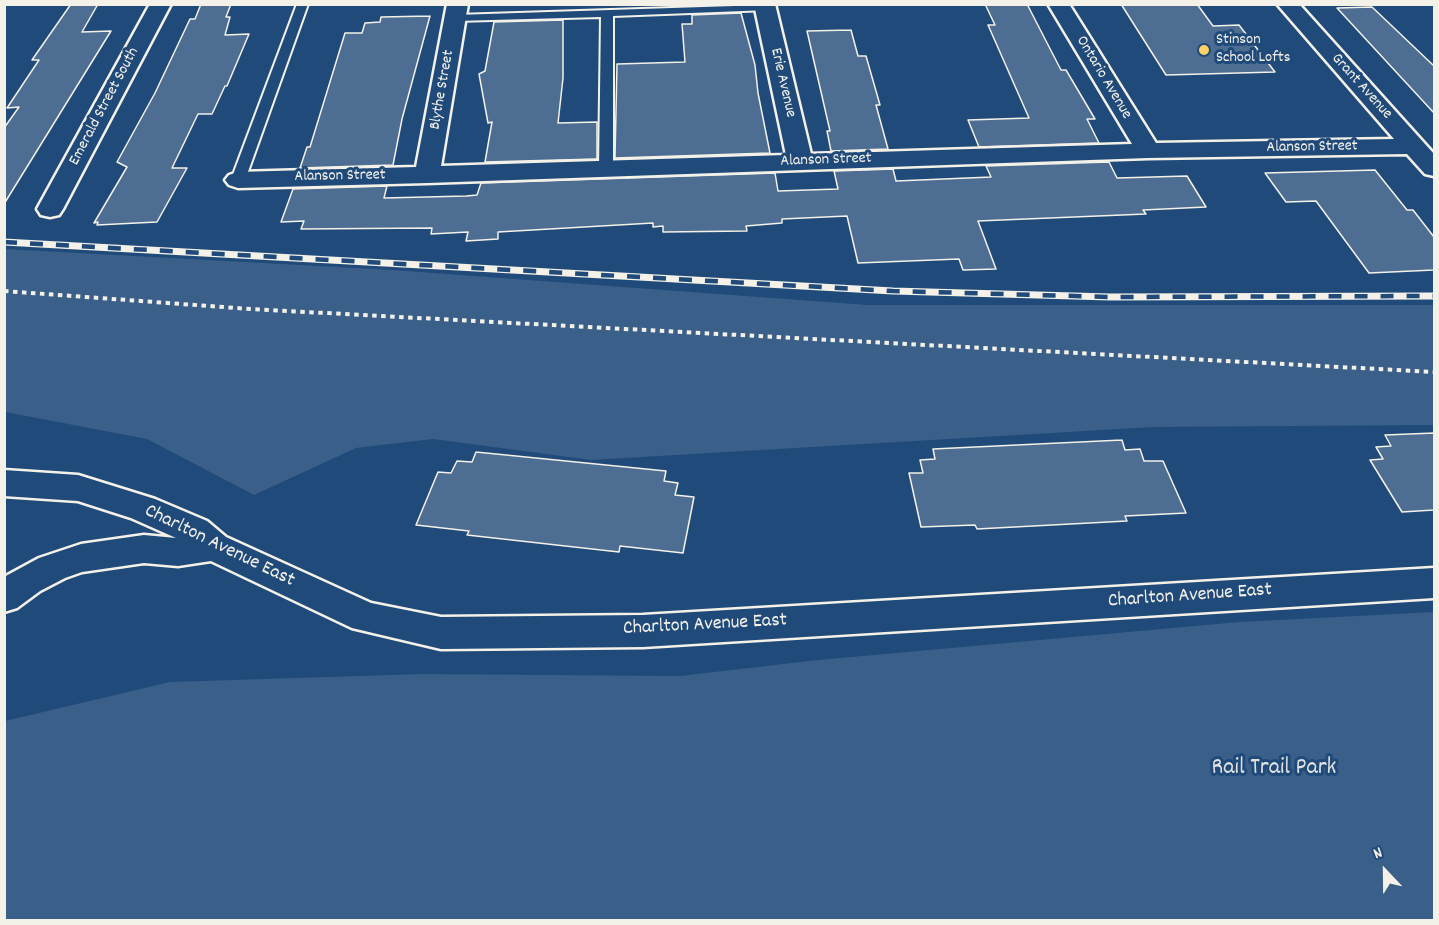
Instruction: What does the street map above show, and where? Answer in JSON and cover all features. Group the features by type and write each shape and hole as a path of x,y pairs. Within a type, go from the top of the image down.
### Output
{"street":[{"name":"Emerald Street South","path":"50,209 160,4"},
{"name":"Ontario Avenue","path":"1058,4 1148,151"},
{"name":"Grant Avenue","path":"1287,4 1434,169"},
{"name":"Erie Avenue","path":"764,6 800,162"},
{"name":"Blythe Street","path":"427,175 457,11"},
{"name":"Alanson Street","path":"238,180 1148,151 1414,146"},
{"name":"Charlton Avenue East","path":"6,491 78,488 143,508 195,531 214,547 365,617 441,633 643,631 1434,583"},
{"path":"4,597 27,581 81,558 144,549 178,552 214,547"}],"lane":[{"path":"238,180 303,4"},
{"path":"457,11 607,13 764,6"},
{"path":"606,169 607,13"}],"path":[{"path":"4,291 262,310 1434,372"}],"green space":[{"path":"5,249 393,270 868,305 1434,305 1434,425 1154,427 591,460 433,439 356,448 254,495 147,439 5,412"},
{"name":"Rail Trail Park","path":"1434,612 1434,920 5,920 5,721 170,682 421,674 680,676 818,660 1239,622"}],"building":[{"path":"71,4 98,4 82,32 111,31 4,204 4,128 19,107 7,108 39,60 32,60"},
{"path":"201,4 231,4 226,17 230,17 225,35 249,34 227,86 212,114 198,114 172,168 187,168 157,222 97,225 98,222 94,223 127,167 117,162 155,93 190,19 195,19"},
{"path":"985,4 1027,4 1061,70 1066,70 1095,119 1087,119 1099,143 979,147 968,120 1029,118 988,25 995,25"},
{"name":"Stinson School Lofts","path":"1121,4 1197,4 1213,26 1239,25 1275,72 1166,75"},
{"path":"1372,7 1434,66 1434,113 1337,8"},
{"path":"741,13 755,65 770,153 615,158 617,64 685,62 682,24 692,24 692,15"},
{"path":"430,16 402,119 393,165 300,168 307,147 310,147 345,33 362,33 365,23 380,22 381,17"},
{"path":"563,20 563,78 558,123 597,122 597,159 485,162 492,122 488,123 479,74 485,71 494,22"},
{"path":"851,30 858,56 866,56 880,105 876,105 888,149 831,151 827,131 830,131 807,31"},
{"path":"1109,162 1117,178 1187,176 1206,207 1143,210 1146,214 978,221 996,269 963,270 959,259 858,263 847,216 782,219 782,223 746,226 747,231 663,232 663,226 653,227 653,223 498,232 498,239 466,241 468,232 431,234 432,228 301,229 304,221 281,222 293,189 387,186 384,198 466,196 477,195 481,183 775,173 778,191 838,189 834,171 893,169 896,181 991,177 986,166"},
{"path":"1375,170 1407,210 1413,210 1434,237 1434,270 1369,273 1316,201 1286,202 1265,173"},
{"path":"1434,433 1434,510 1402,512 1370,460 1383,459 1376,447 1391,446 1385,435"},
{"path":"1122,440 1125,450 1140,449 1144,461 1163,461 1186,513 1125,516 1127,521 977,529 975,525 921,527 909,473 923,473 920,460 935,459 933,449"},
{"path":"476,452 666,471 664,481 678,483 675,495 694,497 683,553 620,546 619,552 467,535 469,531 416,525 438,472 451,473 457,461 472,462"}],"railway":[{"path":"4,242 893,291 1110,297 1434,296"}],"place":[{"name":"Stinson School Lofts","path":"1204,50"}]}
